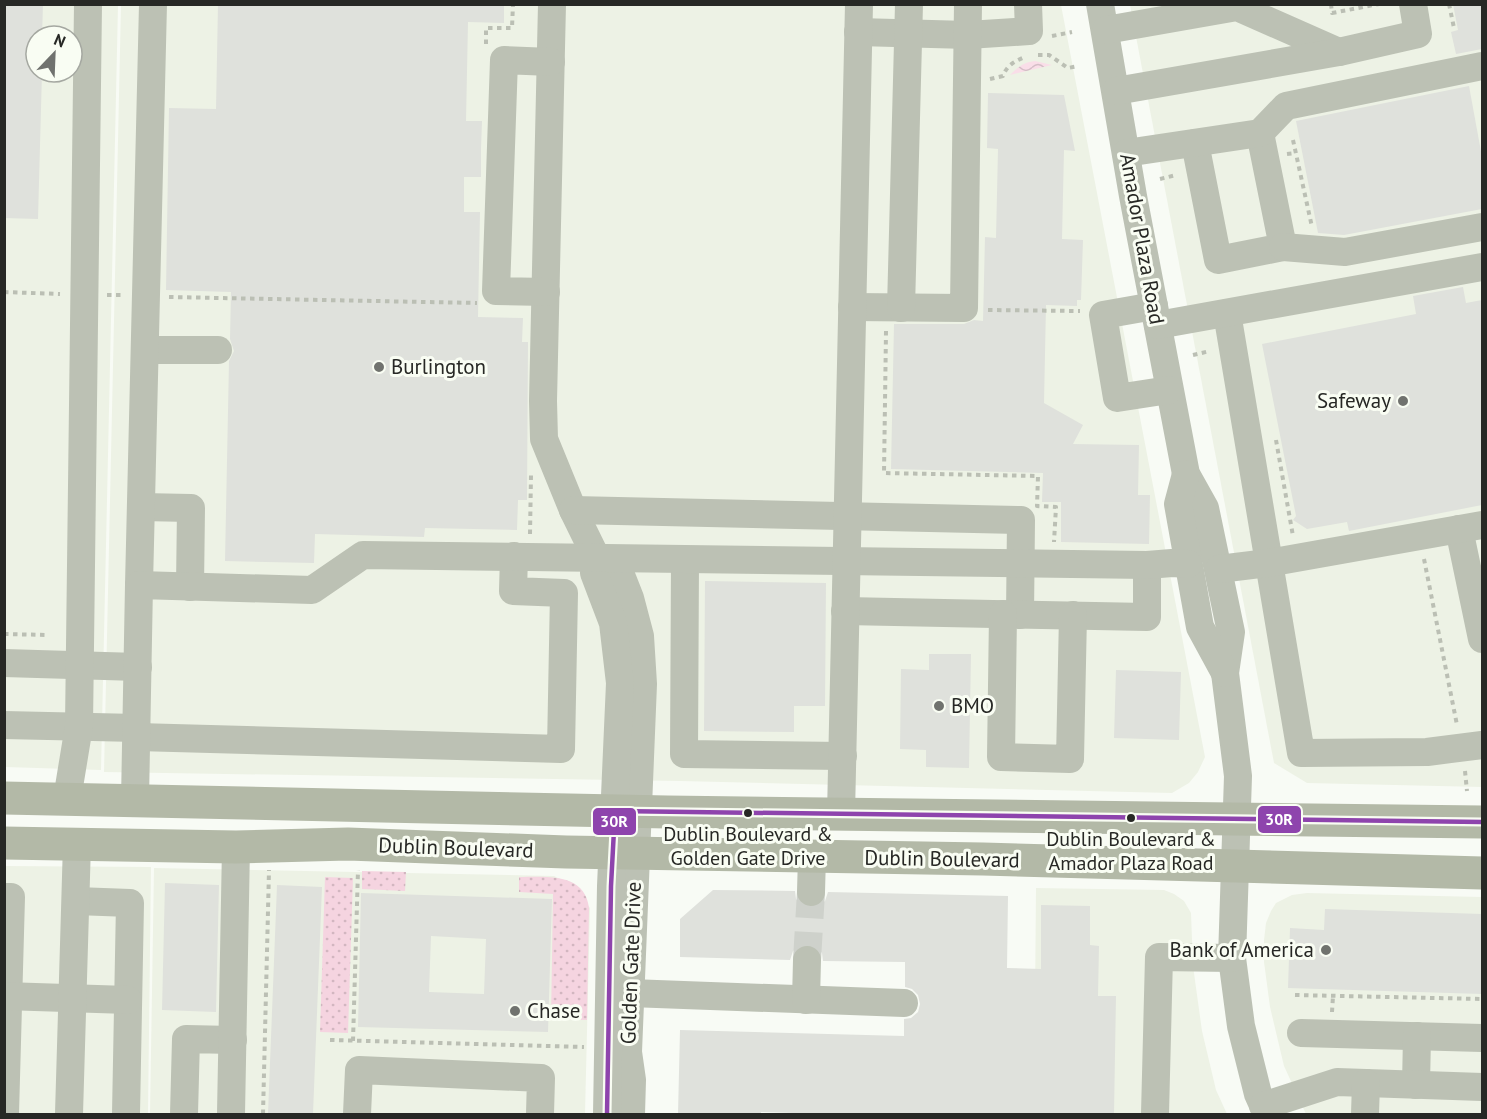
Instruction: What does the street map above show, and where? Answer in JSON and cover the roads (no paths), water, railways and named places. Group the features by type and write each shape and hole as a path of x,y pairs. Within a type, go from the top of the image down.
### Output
{"main road":[{"name":"Dublin Boulevard","path":"4,798 626,811 1482,822"},
{"name":"Dublin Boulevard","path":"7,843 67,799"},
{"name":"Dublin Boulevard","path":"77,843 79,820 130,800"},
{"name":"Dublin Boulevard","path":"7,843 236,847 348,844 1482,873"}],"street":[{"path":"67,799 79,726 88,4"},
{"path":"130,800 137,733 153,4"},
{"path":"552,4 544,439 573,510 596,557"},
{"path":"842,814 859,4"},
{"path":"894,317 909,4"},
{"path":"852,307 894,317 963,308 968,4"},
{"path":"858,32 968,35 1029,31 1028,4"},
{"path":"1116,91 1339,52 1418,33 1413,4"},
{"path":"1103,17 1238,7 1339,52"},
{"name":"Amador Plaza Road","path":"1103,17 1186,474 1205,508 1231,632 1226,673 1238,776 1233,958 1241,1026 1258,1094 1265,1111"},
{"path":"1404,37 1412,81"},
{"path":"546,292 496,291 504,60 551,62"},
{"path":"1283,247 1262,146 1286,106 1482,66"},
{"path":"1126,153 1195,143 1262,146"},
{"path":"1195,143 1218,260 1283,247 1345,252 1482,227"},
{"path":"1169,390 1117,398 1102,315 1227,314 1482,267"},
{"path":"1227,314 1301,753 1427,752 1472,746"},
{"path":"145,351 218,350"},
{"name":"Amador Plaza Road","path":"1186,474 1178,504 1200,627 1226,673"},
{"path":"141,507 191,508 190,587"},
{"path":"573,510 1021,520 1021,564 1012,614 1001,757 1070,759 1073,615"},
{"path":"1219,569 1268,563 1471,527 1482,639"},
{"path":"139,585 312,590 363,555 596,557 685,561 1147,566 1172,562 1188,564"},
{"path":"4,725 79,726 137,733 561,749 564,593 513,591 514,556"},
{"name":"Golden Gate Drive","path":"596,557 594,573 613,623 620,683 626,811 607,1114"},
{"path":"685,561 684,754 843,756"},
{"path":"845,611 1147,617 1147,566"},
{"path":"4,663 138,667"},
{"path":"69,1114 77,843"},
{"path":"231,1114 236,847"},
{"name":"Golden Gate Drive","path":"624,852 630,993 628,1052 632,1080 631,1114"},
{"path":"811,892 812,856"},
{"path":"5,1114 8,897"},
{"path":"76,901 130,903 126,1114"},
{"path":"1155,1114 1160,957 1233,958"},
{"path":"806,999 807,960"},
{"path":"630,993 904,1003"},
{"path":"6,997 128,1000"},
{"path":"1301,1033 1482,1038"},
{"path":"1416,1085 1417,1036"},
{"path":"184,1114 186,1039 233,1040"},
{"path":"357,1114 359,1070 541,1078 540,1114"},
{"path":"1265,1111 1337,1083 1482,1087"},
{"path":"1365,1114 1366,1083"}],"water":[{"path":"1035,61 1052,65 1010,75 1021,65"}],"tunnel":[{"path":"807,960 811,892"}],"place":[{"name":"Burlington","path":"379,367"},
{"name":"Safeway","path":"1403,401"},
{"name":"BMO","path":"939,706"},
{"name":"Dublin Boulevard & Golden Gate Drive","path":"748,813"},
{"name":"Dublin Boulevard & Amador Plaza Road","path":"1131,818"},
{"name":"Bank of America","path":"1326,950"},
{"name":"Chase","path":"515,1011"}]}
